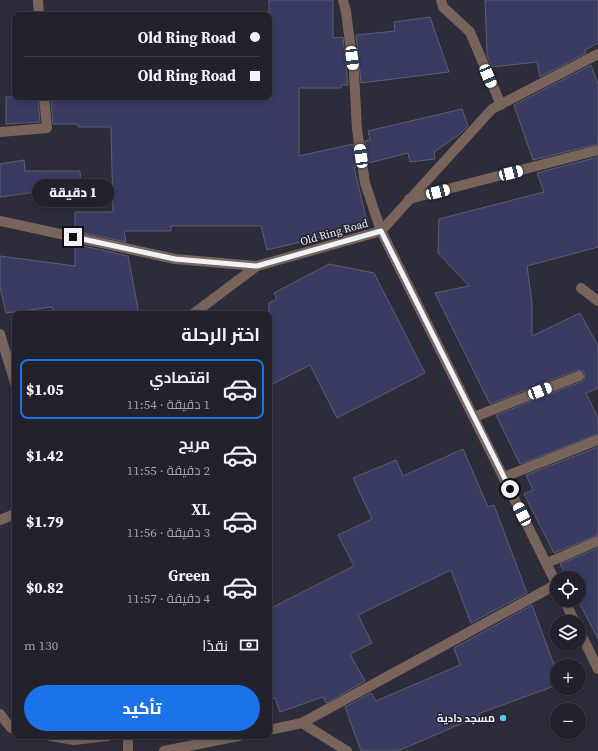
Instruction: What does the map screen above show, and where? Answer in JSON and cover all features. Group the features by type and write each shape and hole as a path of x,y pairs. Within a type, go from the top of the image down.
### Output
{"street":[{"path":"38,0 39,12"},
{"path":"343,0 354,73 357,129 365,184 381,231"},
{"path":"441,0 443,7 470,32 500,105"},
{"path":"381,231 492,109 598,54"},
{"path":"0,132 47,128 44,100"},
{"path":"409,199 598,150"},
{"name":"Old Ring Road","path":"0,221 175,259 257,266 381,231 551,571"},
{"path":"197,311 257,266"},
{"path":"581,288 598,301"},
{"path":"0,334 12,373"},
{"path":"474,417 579,376"},
{"path":"504,477 598,440"},
{"path":"0,520 12,515"},
{"path":"547,563 598,542"},
{"path":"272,729 302,723 550,589"},
{"path":"586,644 598,668"},
{"path":"0,714 12,728"},
{"path":"302,723 347,751"},
{"path":"68,739 82,739"},
{"path":"128,739 128,751"},
{"path":"164,751 223,739"}],"building":[{"path":"269,0 333,0 333,38 343,37 348,85 341,85 341,88 299,88 299,156 353,144 356,167 354,167 368,226 267,250 261,226 171,226 171,231 124,231 126,242 75,231 75,212 113,212 111,127 78,127 78,124 53,124 51,100 272,100 272,12 269,12"},
{"path":"485,0 598,0 598,43 585,50 586,53 540,77 537,62 492,67 487,55"},
{"path":"430,17 449,72 361,83 356,35 395,31 394,22"},
{"path":"591,65 598,84 598,144 533,160 514,105"},
{"path":"6,97 12,97 12,100 38,100 40,122 6,124"},
{"path":"462,109 468,126 460,134 434,152 435,159 410,162 408,153 369,163 365,141 370,140 368,131"},
{"path":"598,157 598,247 527,266 532,303 532,336 580,313 598,346 598,388 586,393 598,418 598,434 520,464 496,415 581,382 584,380 585,374 583,371 577,370 490,404 435,293 469,286 438,253 439,219 544,192 537,173"},
{"path":"24,160 25,171 80,171 81,186 0,197 0,164"},
{"path":"75,244 128,256 138,311 53,311 52,307 12,311 6,313 0,287 0,256 75,266"},
{"path":"329,264 374,273 425,373 337,418 310,365 272,384 272,311 269,311 269,303 277,299 274,293"},
{"path":"598,447 598,535 554,553 524,494 533,490 526,475"},
{"path":"463,449 488,507 494,505 527,593 471,623 451,570 358,615 372,643 350,654 365,681 326,703 323,697 280,712 275,698 272,699 272,607 354,566 338,535 372,519 353,478 396,460 403,476"},
{"path":"598,548 598,639 582,607 586,607 586,571 564,571 560,564"},
{"path":"532,605 552,659 550,659 550,688 478,714 479,716 398,751 361,751 345,707 371,693 376,701 460,665 454,648"}],"place":[{"name":"مسجد دادية","path":"503,718"}],"route":[{"path":"73,237 175,259 257,266 381,231 510,489"}]}
